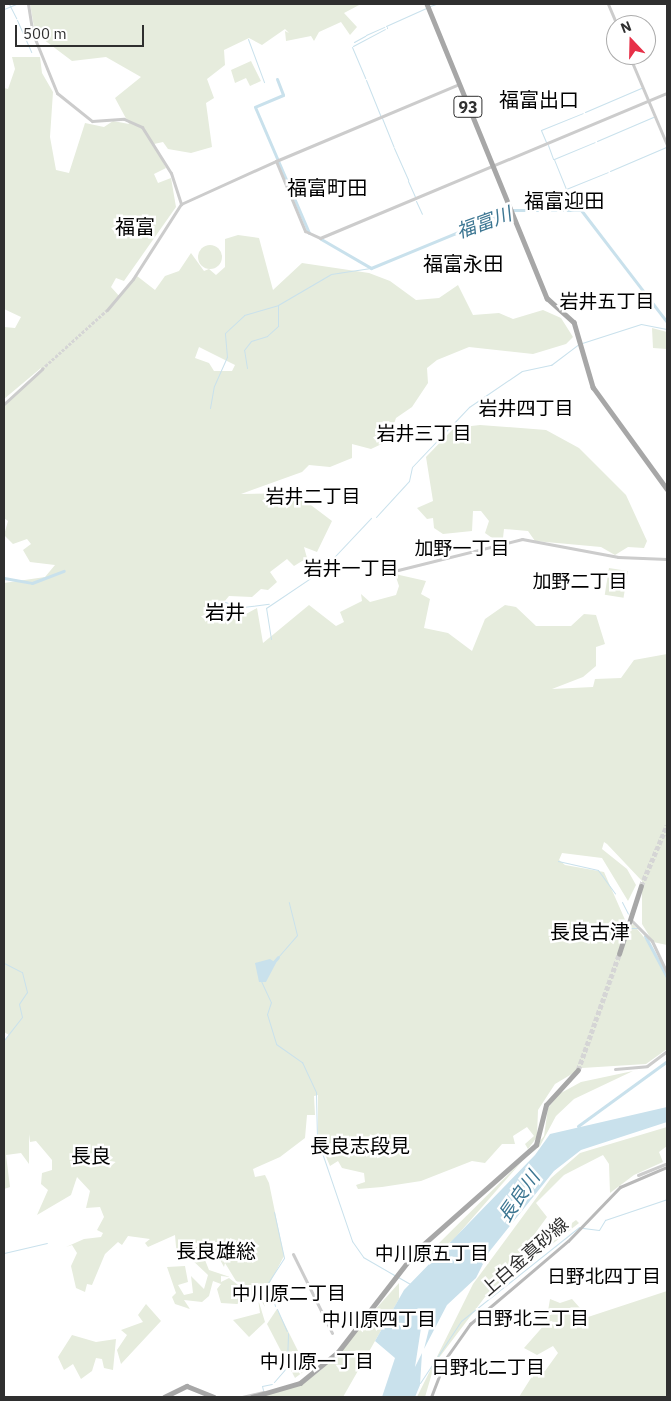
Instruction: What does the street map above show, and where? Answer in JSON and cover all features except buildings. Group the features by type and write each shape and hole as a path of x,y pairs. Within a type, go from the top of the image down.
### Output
{"main road":[{"name":"93","path":"427,4 547,298 571,318 581,343 593,387 667,490"},
{"path":"619,954 629,918 641,886"},
{"path":"252,1397 263,1392 293,1386 321,1368 428,1239 536,1145 546,1105 578,1070"},
{"name":"上白金真砂線","path":"431,1397 446,1358 464,1330 578,1230 630,1179 667,1165"},
{"path":"166,1396 186,1388 212,1397"}],"street":[{"path":"28,4 33,34 58,92 92,121 124,119 142,127 172,175 181,204"},
{"path":"633,65 667,145"},
{"path":"107,310 133,279 181,204 459,84"},
{"path":"277,161 305,231 317,239 667,93"},
{"path":"4,404 42,369"},
{"path":"398,570 522,539 618,558 667,559"},
{"path":"629,918 652,941 667,973"},
{"path":"615,1069 647,1066 667,1051"},
{"path":"638,1175 667,1165"},
{"path":"292,1254 332,1333"},
{"path":"242,1397 263,1392"}],"green space":[{"path":"30,4 361,4 344,13 357,27 350,35 341,22 319,32 314,41 311,36 286,41 285,31 289,33 285,29 262,45 249,38 224,50 225,65 207,79 214,98 206,103 212,147 191,153 168,149 163,142 154,144 166,168 154,174 158,183 171,178 176,207 124,281 116,278 111,287 120,297 137,276 155,290 165,276 179,271 191,253 204,271 209,269 216,275 225,267 225,239 238,235 259,238 273,290 302,263 369,273 390,281 416,300 439,298 458,285 473,315 499,313 513,319 543,310 561,318 573,337 566,344 533,354 469,347 437,360 427,368 428,383 412,407 396,418 388,441 371,449 352,444 352,458 330,467 309,465 302,472 241,494 295,493 332,521 317,552 304,547 307,558 294,566 287,559 270,572 277,582 268,590 261,589 252,597 229,596 224,602 235,620 257,608 263,643 309,605 336,626 344,622 340,612 362,601 361,594 370,602 396,595 399,586 395,574 426,581 421,594 430,599 424,628 448,633 472,651 485,619 505,605 516,607 536,626 571,626 584,614 596,615 605,644 596,647 596,666 583,677 552,689 593,687 595,679 621,678 634,660 667,654 667,945 653,942 642,924 642,881 607,844 604,842 602,849 627,869 636,885 628,901 602,858 562,853 559,860 565,865 604,872 626,922 623,932 633,924 652,947 667,978 667,1049 646,1064 582,1068 555,1084 538,1110 537,1137 528,1149 525,1144 534,1136 527,1127 513,1136 515,1144 502,1144 485,1163 472,1161 421,1181 382,1187 358,1189 356,1185 365,1182 364,1173 342,1168 338,1161 330,1166 318,1138 318,1095 314,1096 315,1115 307,1115 305,1138 280,1157 253,1169 255,1177 265,1175 269,1183 284,1256 265,1292 260,1290 265,1307 255,1290 253,1297 237,1304 221,1303 217,1289 221,1284 213,1281 209,1296 202,1302 184,1300 190,1309 175,1304 172,1297 176,1293 167,1267 185,1266 188,1282 178,1285 184,1295 193,1293 191,1276 204,1289 208,1275 189,1257 177,1258 175,1235 148,1247 145,1243 150,1239 128,1236 122,1245 118,1242 105,1254 92,1285 87,1284 85,1292 76,1288 71,1266 77,1253 72,1245 66,1247 84,1239 101,1237 103,1233 97,1230 104,1217 100,1207 86,1208 90,1191 77,1177 71,1195 37,1215 48,1190 41,1184 42,1173 52,1170 52,1160 36,1141 30,1142 29,1134 29,1164 21,1153 6,1155 10,1187 4,1189 4,1042 9,1035 4,1032 4,583 45,577 55,565 30,562 23,550 31,544 27,539 13,544 4,535 8,521 4,518 4,403 43,371 41,368 4,399 4,327 15,328 21,317 4,309 4,88 8,89 15,69 12,57 40,57 42,73 53,92 50,137 56,170 69,173 85,123 104,127 113,121 129,124 115,98 141,77 106,57 72,61 35,33","holes":["199,347 235,365 232,371 214,371 209,363 195,358","191,1242 212,1245 224,1267 225,1263 236,1281 246,1285 246,1291 229,1278 221,1282 221,1276 230,1277 209,1270 199,1245 194,1249 196,1262 191,1251 192,1255 180,1254"]},
{"path":"251,61 261,81 250,86 246,78 235,83 231,70"},
{"path":"210,245 215,246 221,252 221,262 215,268 210,269 205,268 199,262 198,257 199,252 205,246"},
{"path":"652,328 667,332 667,349 653,348"},
{"path":"480,425 546,430 579,448 626,495 647,541 644,548 628,547 615,555 601,547 535,541 528,531 504,529 503,538 495,540 485,533 489,521 481,511 473,511 472,531 443,534 434,528 433,518 427,519 417,508 433,501 426,457 454,428"},
{"path":"609,568 628,571 624,598 605,595"},
{"path":"633,1071 574,1099 556,1116 540,1146 528,1156 544,1136 548,1108 559,1094 581,1082"},
{"path":"667,1127 667,1146 659,1152 663,1162 634,1175 610,1193 609,1164 603,1155 564,1175 536,1203 547,1217 528,1243 535,1250 576,1220 579,1223 485,1297 435,1363 425,1397 417,1397 473,1284 551,1178 580,1153"},
{"path":"524,1159 454,1239 434,1255 430,1252"},
{"path":"399,1283 399,1299 343,1397 255,1397 303,1384 321,1370"},
{"path":"667,1291 667,1397 519,1397 536,1370 545,1371 558,1353 553,1346 537,1355 524,1348 546,1323 550,1299 560,1303 572,1299 588,1317"},
{"path":"258,1299 265,1322 249,1337 233,1320 260,1313"},
{"path":"146,1304 161,1321 121,1364 117,1350 127,1335 121,1330 143,1322 138,1315"},
{"path":"277,1309 307,1369 295,1378 267,1324"},
{"path":"72,1335 96,1342 116,1339 113,1370 104,1368 102,1359 96,1358 92,1371 81,1379 73,1364 64,1370 58,1357"}],"water":[{"path":"270,959 276,963 266,982 259,982 255,963"},
{"name":"長良川","path":"667,1107 667,1122 581,1150 554,1171 489,1252 476,1278 447,1305 424,1349 432,1317 421,1328 415,1367 422,1353 420,1385 415,1397 382,1397 395,1358 375,1341 404,1290 535,1155 550,1134"}],"waterway":[{"path":"9,4 16,18"},
{"path":"4,9 16,4"},
{"path":"430,6 436,4"},
{"path":"386,26 426,8"},
{"path":"17,20 31,52"},
{"path":"366,35 384,27"},
{"path":"353,46 385,29"},
{"path":"354,42 365,36"},
{"path":"248,39 264,82"},
{"path":"352,47 365,78"},
{"name":"福富川","path":"277,79 283,95 255,107 309,233"},
{"path":"366,80 380,115"},
{"path":"585,112 641,88"},
{"path":"546,142 541,130 583,113"},
{"path":"597,141 653,117"},
{"path":"382,118 394,147"},
{"path":"566,189 554,159 595,142"},
{"path":"548,145 553,159"},
{"path":"610,171 666,147"},
{"path":"394,148 408,180"},
{"path":"574,207 566,189 608,172"},
{"path":"408,181 415,197"},
{"path":"416,201 422,214"},
{"name":"福富川","path":"321,239 371,268 512,210 581,210 667,322"},
{"path":"247,368 244,350 251,341 267,336 278,326 278,305 331,274 371,268"},
{"path":"210,408 214,386 227,357 225,333 244,315 278,305"},
{"path":"582,343 641,324 667,329"},
{"path":"376,517 409,481 412,467 469,407 522,371 551,365 579,344"},
{"path":"271,639 266,608 321,571 371,518"},
{"path":"4,578 32,583 64,571"},
{"path":"225,602 243,607 269,604"},
{"path":"558,861 598,870 615,893"},
{"path":"278,957 297,935 289,902"},
{"path":"622,902 628,914"},
{"path":"579,938 625,928"},
{"path":"630,928 637,928"},
{"path":"645,936 667,977"},
{"path":"272,964 278,957"},
{"path":"4,963 22,972 27,992 19,1004 22,1017 4,1040"},
{"path":"261,981 271,1002 267,1014 276,1044 302,1062 316,1092 317,1138 352,1241 363,1257 394,1275"},
{"path":"578,1126 667,1061"},
{"path":"583,1228 599,1230 605,1220 667,1199"},
{"path":"274,1212 284,1258 268,1283 275,1306"},
{"path":"420,1383 461,1321 579,1227"},
{"path":"4,1253 47,1243"},
{"path":"398,1277 410,1284"},
{"path":"277,1309 287,1331"},
{"path":"287,1363 288,1333"},
{"path":"274,1382 287,1367"},
{"path":"263,1390 262,1386 272,1384"}],"tunnel":[{"path":"42,369 107,310"},
{"path":"641,886 667,825"},
{"path":"578,1070 619,954"}],"district":[{"name":"福富出口","path":"539,99"},
{"name":"福富町田","path":"327,187"},
{"name":"福富迎田","path":"564,200"},
{"name":"福富","path":"135,226"},
{"name":"福富永田","path":"463,263"},
{"name":"岩井五丁目","path":"607,302"},
{"name":"岩井四丁目","path":"526,409"},
{"name":"岩井三丁目","path":"424,434"},
{"name":"岩井二丁目","path":"313,497"},
{"name":"加野一丁目","path":"462,549"},
{"name":"岩井一丁目","path":"351,569"},
{"name":"加野二丁目","path":"580,582"},
{"name":"岩井","path":"225,611"},
{"name":"長良古津","path":"590,931"},
{"name":"長良志段見","path":"360,1145"},
{"name":"長良","path":"91,1155"},
{"name":"長良雄総","path":"216,1250"},
{"name":"中川原五丁目","path":"432,1254"},
{"name":"日野北四丁目","path":"604,1277"},
{"name":"中川原二丁目","path":"289,1294"},
{"name":"日野北三丁目","path":"532,1319"},
{"name":"中川原四丁目","path":"379,1320"},
{"name":"中川原一丁目","path":"317,1362"},
{"name":"日野北二丁目","path":"488,1368"}]}
